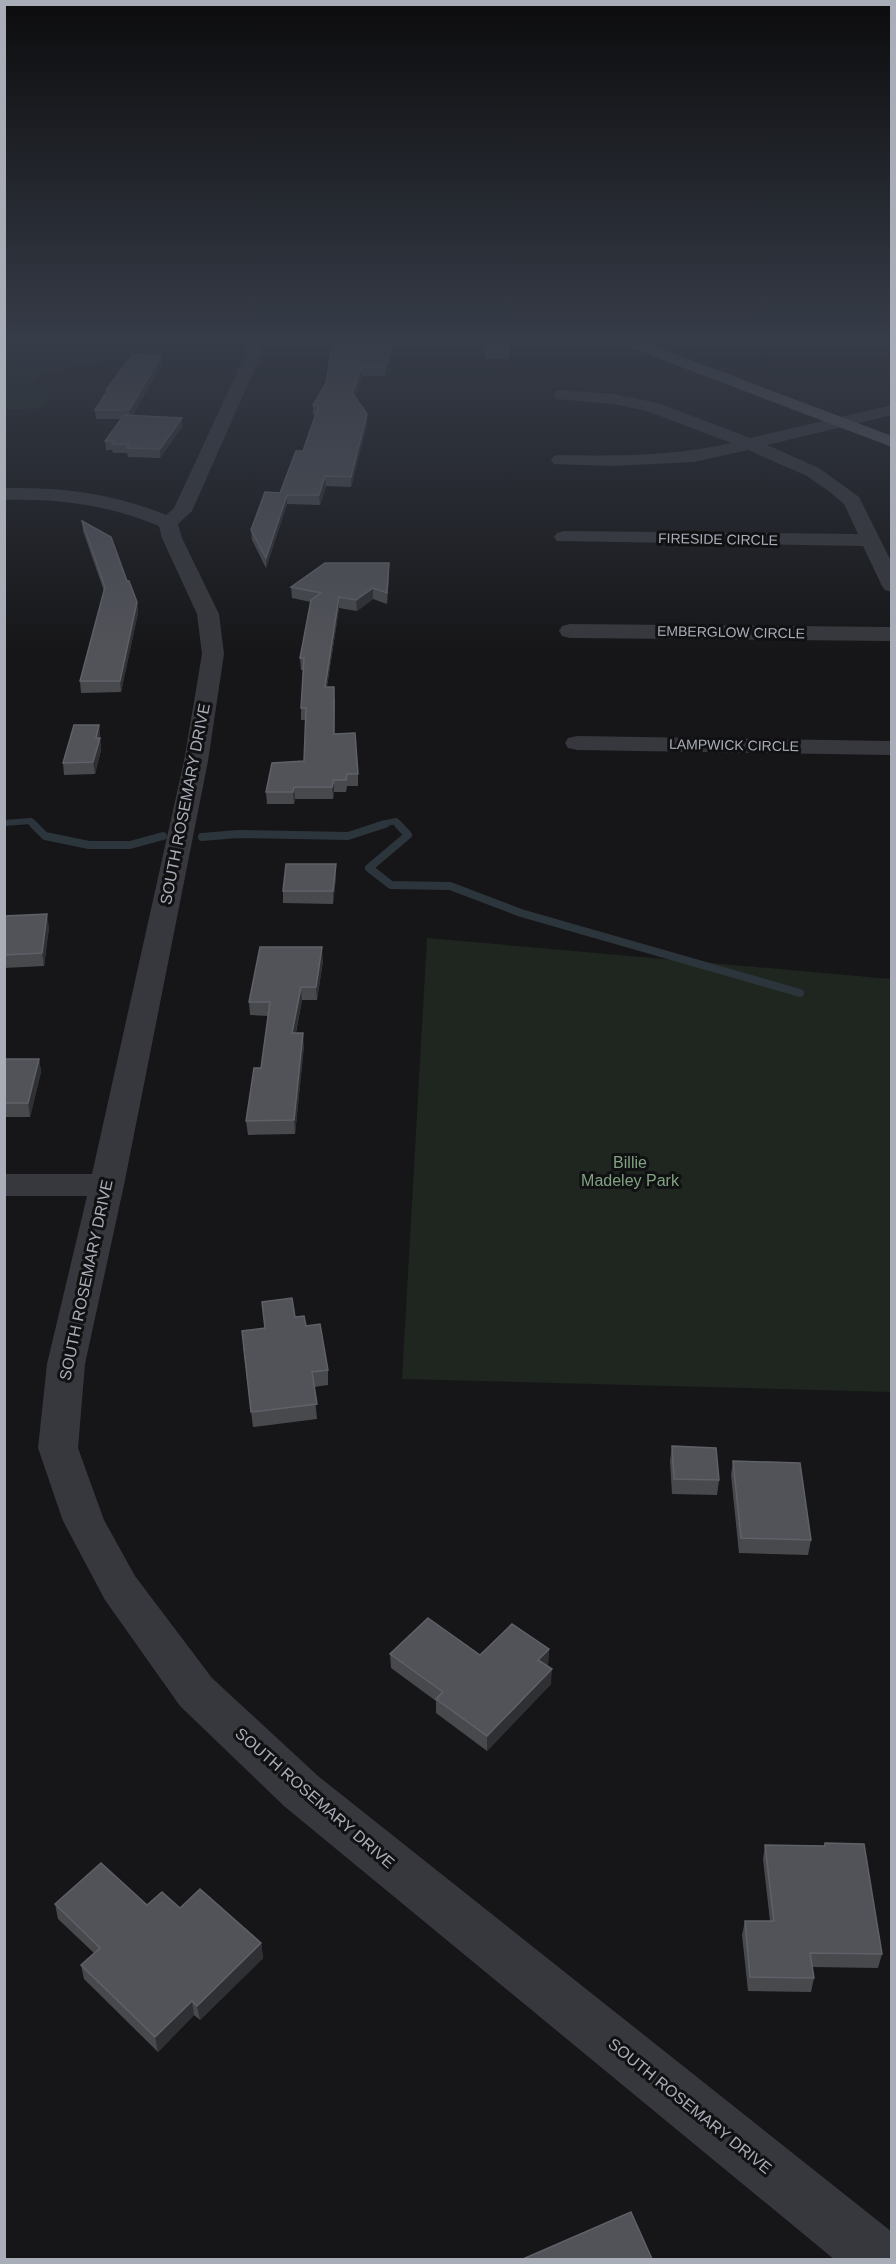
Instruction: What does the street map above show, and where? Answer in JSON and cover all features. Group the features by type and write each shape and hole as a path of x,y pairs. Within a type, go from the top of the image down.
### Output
{"street":[{"path":"4,494 65,494 117,502 168,523 182,512 213,443"},
{"path":"746,443 813,472 852,501 891,585"},
{"path":"560,460 672,460 761,443"},
{"name":"SOUTH ROSEMARY DRIVE","path":"168,523 172,538 208,614 213,654 196,761 107,1185 66,1364 58,1448 84,1521 120,1588 196,1692 301,1791 881,2259"},
{"name":"FIRESIDE CIRCLE","path":"564,537 871,540"},
{"name":"EMBERGLOW CIRCLE","path":"570,631 891,634"},
{"name":"LAMPWICK CIRCLE","path":"577,743 891,748"},
{"path":"4,1185 107,1185"}],"green space":[{"name":"Billie Madeley Park","path":"427,938 891,979 891,1392 402,1379"}],"building":[{"path":"165,443 160,449 127,448 129,444 112,444"},
{"path":"306,443 360,443 351,477 325,476 319,495 287,495 266,558 251,530 265,492 280,493 296,451 303,451"},
{"path":"82,521 111,537 137,602 120,681 80,681 105,587"},
{"path":"325,563 389,563 387,593 373,588 356,600 339,597 325,687 334,687 334,734 355,733 358,774 347,774 346,780 334,780 332,787 294,787 293,792 266,792 272,763 304,761 306,708 301,708 304,658 300,658 311,600 321,593 291,587"},
{"path":"74,725 99,725 96,738 100,738 93,762 63,763"},
{"path":"286,864 336,864 333,891 283,891"},
{"path":"47,914 42,953 4,955 4,916"},
{"path":"260,947 322,947 316,987 301,987 292,1033 303,1033 294,1120 246,1121 254,1068 261,1068 270,1002 249,1002"},
{"path":"4,1059 39,1059 28,1103 4,1103"},
{"path":"292,1298 295,1317 304,1316 306,1326 320,1324 328,1370 312,1372 317,1404 251,1412 242,1331 265,1328 262,1302"},
{"path":"672,1446 716,1448 719,1480 674,1479"},
{"path":"733,1461 800,1463 811,1540 741,1538"},
{"path":"428,1618 480,1655 512,1624 549,1649 538,1660 552,1669 487,1736 436,1699 443,1692 390,1654"},
{"path":"825,1843 864,1844 882,1954 810,1953 814,1978 750,1977 745,1921 774,1921 765,1845 825,1846"},
{"path":"101,1863 147,1905 162,1892 180,1908 200,1889 261,1943 197,2006 192,2001 155,2037 81,1965 100,1948 55,1904"},
{"path":"631,2212 652,2259 523,2259"}],"waterway":[{"path":"4,823 31,821 35,825"},
{"path":"378,825 396,821 400,825"},
{"path":"33,824 45,836 89,845 130,845 163,836"},
{"path":"202,837 238,834 348,836 385,824"},
{"path":"398,824 408,835 369,868 391,885 450,886 521,913 800,993"}]}
